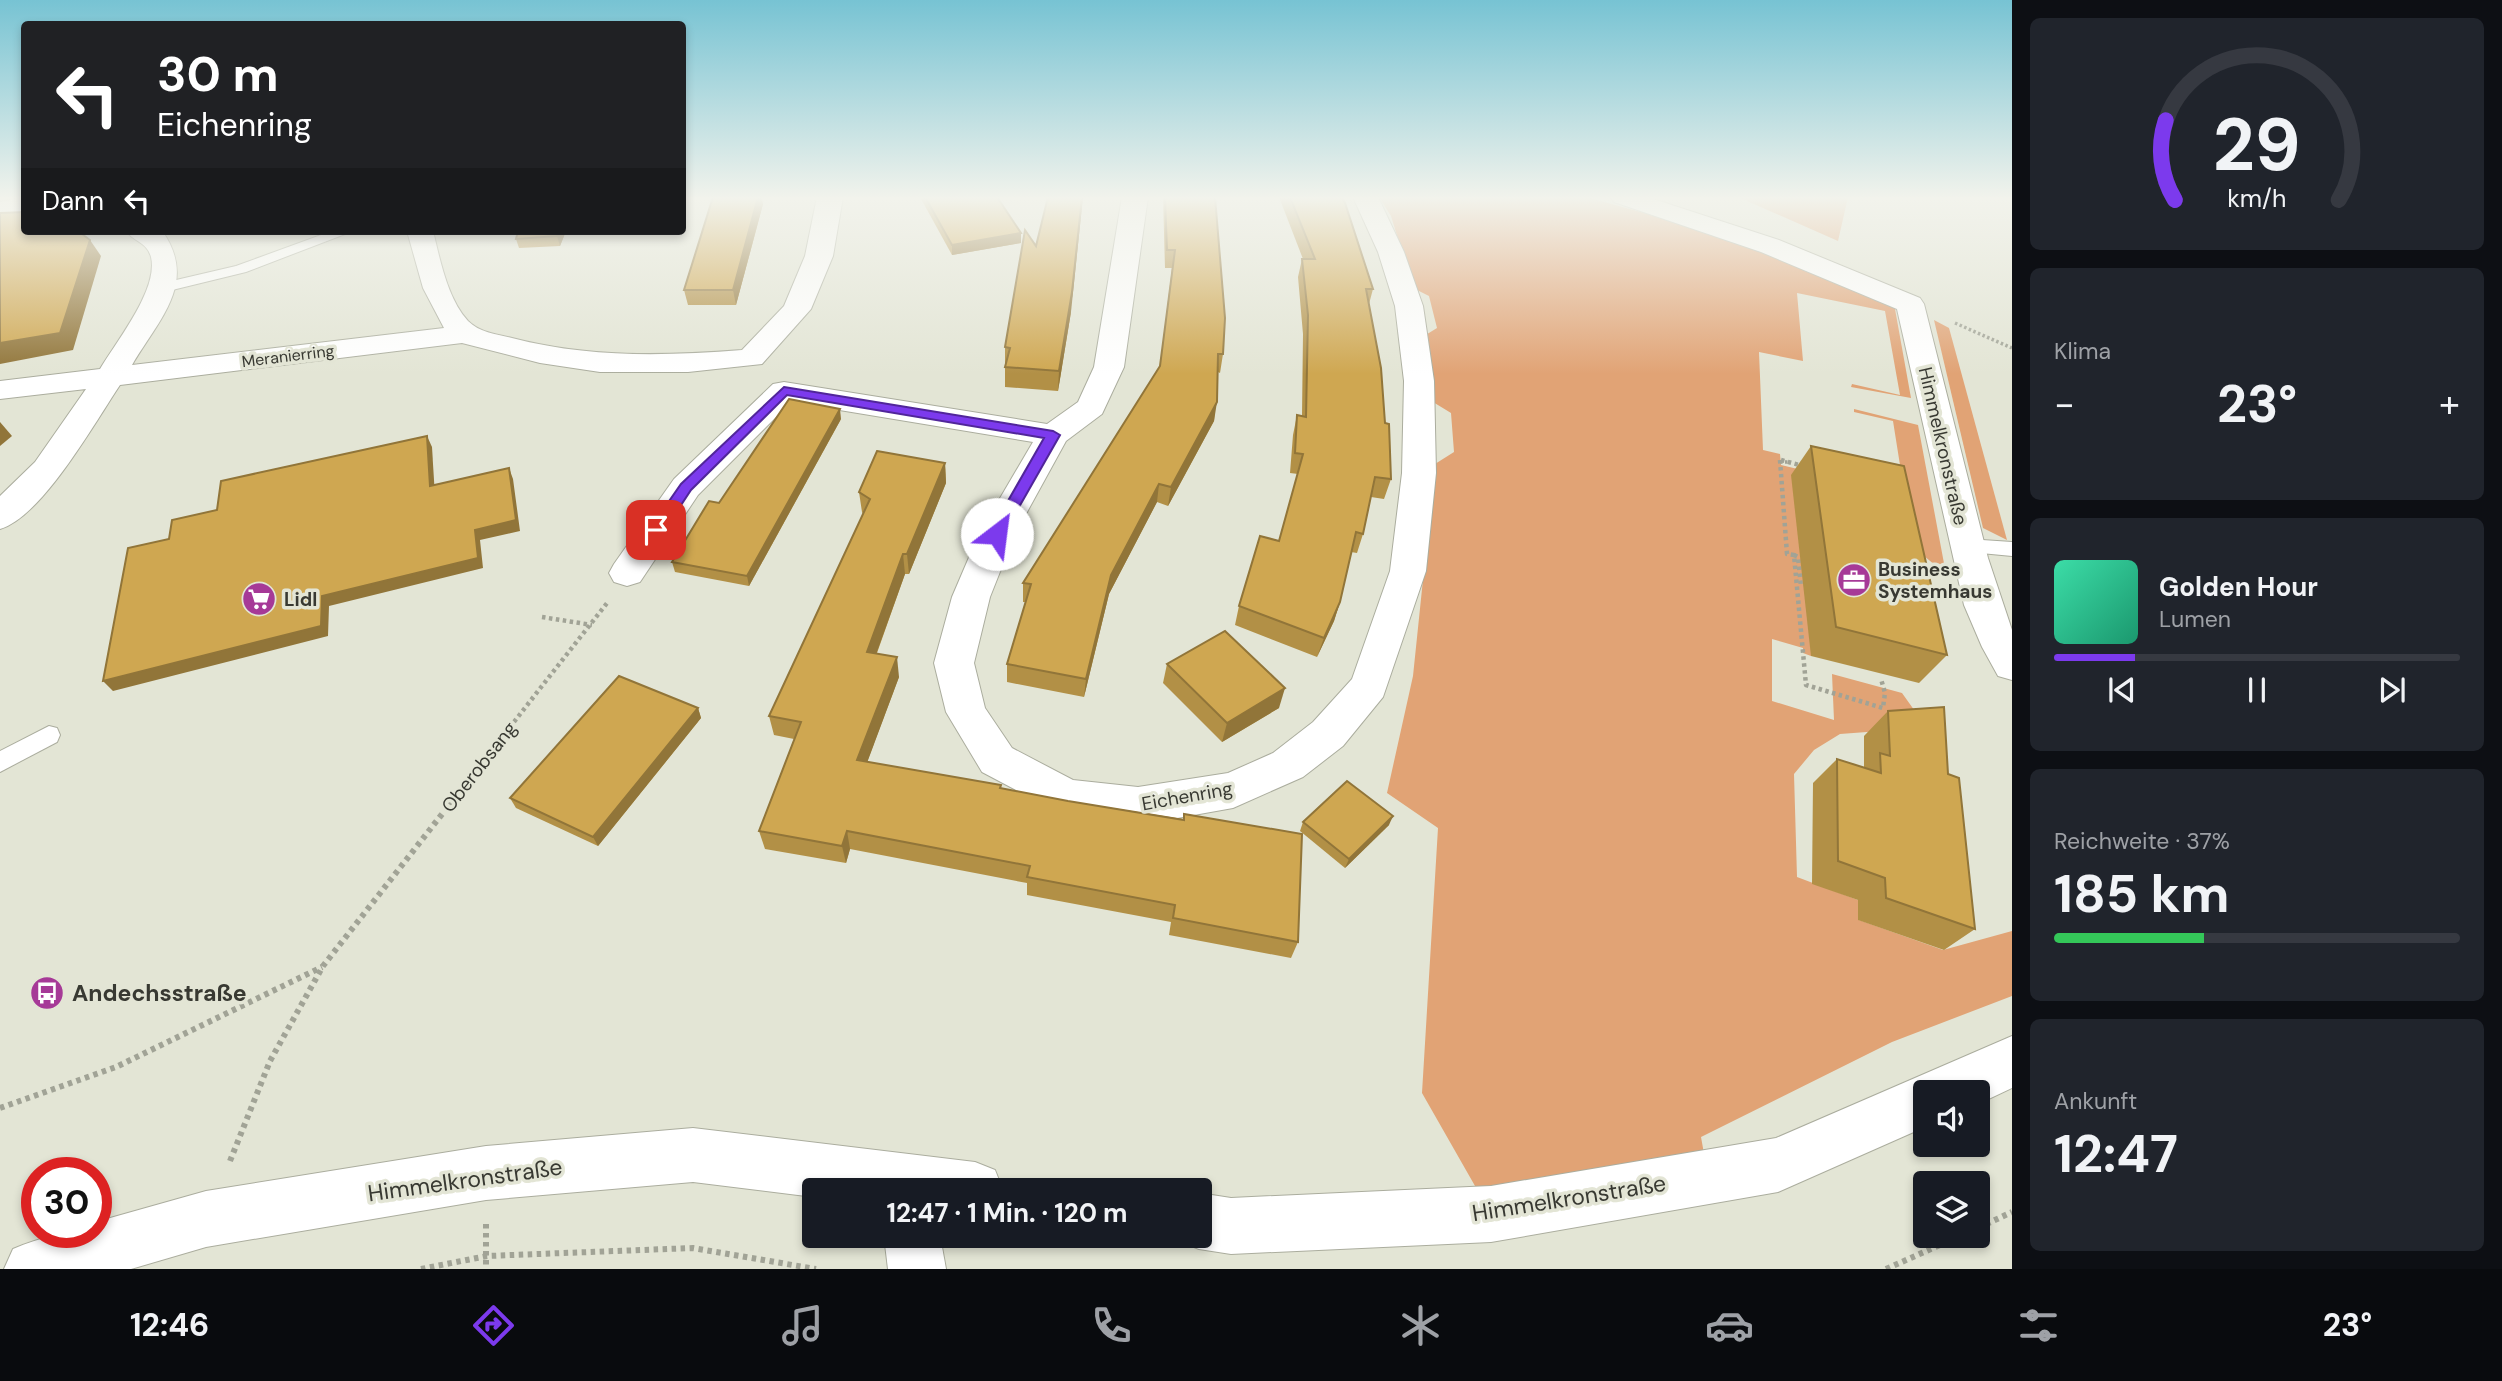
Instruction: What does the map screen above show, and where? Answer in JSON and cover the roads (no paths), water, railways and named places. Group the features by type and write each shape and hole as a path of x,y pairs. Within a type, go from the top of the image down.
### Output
{"street":[{"path":"0,517 47,470 110,377 164,287 163,256"},
{"path":"427,256 438,298 467,334 547,357 606,365 681,364 751,358 797,309 819,256"},
{"name":"Eichenring","path":"1126,256 1110,367 1091,407 1053,435 997,534 971,597 954,663 966,712 997,760 1067,798 1138,806 1233,790 1288,765 1328,734 1369,686 1408,571 1419,473 1419,381 1409,306 1392,256"},
{"name":"Himmelkronstraße","path":"1795,256 1910,304 1967,546 1980,592 2004,653 2012,665"},
{"name":"Meranierring","path":"0,390 467,334"},
{"path":"751,358 784,391 1053,435"},
{"path":"627,573 686,487 784,391"},
{"path":"1971,1080 2012,1062"},
{"name":"Himmelkronstraße","path":"1212,1224 1231,1226 1504,1211 1778,1165 1913,1105"},
{"name":"Himmelkronstraße","path":"33,1269 206,1219 486,1173 693,1155 856,1178"},
{"path":"914,1248 917,1269"}],"lane":[{"path":"164,287 241,269 276,256"},
{"path":"1967,546 2012,549"},
{"path":"0,762 49,736"}],"place":[{"name":"Business Systemhaus","path":"1854,580"},
{"name":"Lidl","path":"259,599"},
{"name":"Andechsstraße","path":"47,993"}]}
